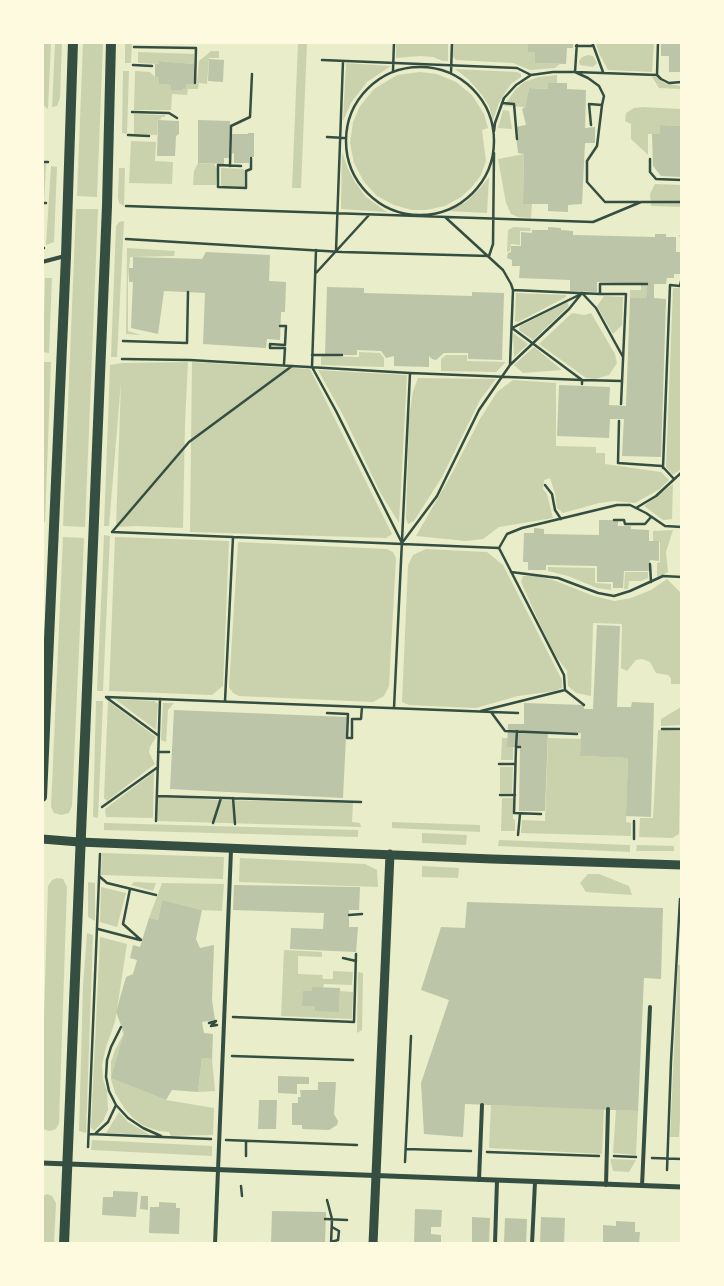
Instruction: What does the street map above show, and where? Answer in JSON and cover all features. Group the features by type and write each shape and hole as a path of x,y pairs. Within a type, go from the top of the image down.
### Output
{"main road":[{"path":"42,797 66,256 73,42"},
{"path":"64,1244 79,842 105,246 111,42"}],"street":[{"path":"42,839 682,865"},
{"path":"373,1244 390,854"},
{"path":"42,1163 682,1187"}],"lane":[{"path":"43,262 66,256"},
{"path":"215,1244 231,848"},
{"path":"642,1186 650,1007"},
{"path":"480,1180 482,1105"},
{"path":"606,1185 608,1109"},
{"path":"495,1244 497,1180"},
{"path":"532,1244 535,1182"}],"path":[{"path":"393,72 394,42"},
{"path":"451,73 452,42"},
{"path":"657,75 658,42"},
{"path":"575,72 576,44 592,44 603,72"},
{"path":"134,47 196,48 195,83"},
{"path":"322,60 517,68 531,75"},
{"path":"336,251 343,61"},
{"path":"133,65 152,66"},
{"path":"489,256 493,244 494,140 493,126 484,104 472,88 451,73 427,67 407,67 371,84 356,101 347,124 346,147 351,170 360,186 373,198 389,208 402,213 434,214 462,202 474,191 487,171 493,154 494,140 495,123 504,98 516,85 531,75 603,72 657,75 669,83 682,82"},
{"path":"575,72 599,86 604,96 598,146 587,161 587,182 604,202 682,202"},
{"path":"230,166 232,126 250,117 252,74"},
{"path":"502,103 514,104 517,139"},
{"path":"591,126 589,104 602,104"},
{"path":"132,112 169,113 177,118"},
{"path":"128,135 149,136"},
{"path":"327,138 346,138"},
{"path":"241,166 218,165 218,187 246,188 246,171 251,169 251,158"},
{"path":"650,159 650,172 656,179 682,180"},
{"path":"42,162 48,162"},
{"path":"126,206 593,222 641,202"},
{"path":"315,274 370,214"},
{"path":"445,217 504,270 513,290 510,365"},
{"path":"126,239 336,251 489,256"},
{"path":"316,250 312,367 402,544"},
{"path":"664,468 670,285 680,286 682,277"},
{"path":"600,294 600,284 647,284"},
{"path":"513,290 626,294 622,404"},
{"path":"123,341 186,342 188,292"},
{"path":"512,328 582,293"},
{"path":"402,544 437,496 479,410 510,365 582,293"},
{"path":"582,293 596,308 623,357"},
{"path":"280,326 286,326 285,345 270,344 270,348 285,348 284,364"},
{"path":"512,328 582,382"},
{"path":"312,354 342,354"},
{"path":"122,359 284,364 582,382 622,381"},
{"path":"293,365 189,442 112,532 499,548"},
{"path":"394,708 410,372"},
{"path":"620,420 618,463 662,466 674,479"},
{"path":"636,508 656,496 682,472"},
{"path":"545,485 552,494 554,510 561,519"},
{"path":"499,548 506,534 522,528 617,505 630,505 665,526 682,527"},
{"path":"614,520 624,520 625,524 645,524 652,517"},
{"path":"225,701 234,537"},
{"path":"499,548 564,675 565,690 584,705"},
{"path":"650,564 651,582"},
{"path":"511,572 558,578 598,593 614,596 630,592 663,576 682,577"},
{"path":"478,711 565,690"},
{"path":"159,736 106,697 518,713"},
{"path":"156,821 160,699"},
{"path":"326,713 348,714 347,738 352,738 352,719 361,720 362,707"},
{"path":"491,712 505,731 576,734"},
{"path":"662,729 682,729"},
{"path":"517,732 518,747 514,813 541,814"},
{"path":"158,752 169,752"},
{"path":"499,764 516,764"},
{"path":"102,807 158,767"},
{"path":"500,795 515,795"},
{"path":"157,796 361,802"},
{"path":"213,823 221,798"},
{"path":"233,798 235,824"},
{"path":"518,835 520,814"},
{"path":"634,821 634,839"},
{"path":"88,1147 100,854"},
{"path":"99,876 107,883 156,895"},
{"path":"98,929 141,940 123,924 130,889"},
{"path":"667,1170 680,898"},
{"path":"349,915 362,914"},
{"path":"232,1017 354,1022 356,954"},
{"path":"344,958 356,961"},
{"path":"121,1027 107,1060 106,1077 109,1091 116,1105 128,1118 143,1128 164,1137"},
{"path":"405,1162 411,1036"},
{"path":"223,1055 353,1060"},
{"path":"95,1134 108,1122 116,1105"},
{"path":"88,1134 357,1145"},
{"path":"246,1141 246,1156"},
{"path":"406,1149 682,1159"},
{"path":"241,1186 242,1196"},
{"path":"326,1200 332,1219 331,1243 338,1240 339,1231 332,1226"},
{"path":"326,1219 347,1220"}],"green space":[{"path":"43,43 51,43 48,109 43,105"},
{"path":"55,43 62,43 60,98 57,106 52,107"},
{"path":"83,43 103,43 97,197 77,196"},
{"path":"125,43 132,43 131,63 125,63"},
{"path":"298,43 307,43 301,188 292,188"},
{"path":"396,43 448,43 448,61 420,56 396,58"},
{"path":"453,43 528,43 528,52 535,52 535,63 560,64 555,68 530,70 513,63 456,60 452,56"},
{"path":"596,43 654,43 652,72 608,70"},
{"path":"211,51 219,51 219,58 209,58 207,84 199,83 198,89 188,89 187,95 172,94 171,110 134,110 135,71 150,72 155,77 159,77 159,84 171,85 171,90 182,90 186,88 186,84 197,84 199,61"},
{"path":"138,52 194,54 194,64 160,61 159,64 138,63"},
{"path":"593,56 597,63 593,67 580,65 579,61 582,57"},
{"path":"346,63 391,66 367,82 351,103 343,121"},
{"path":"455,69 517,72 521,74 521,77 511,84 505,93 493,120 489,106 482,95 468,79"},
{"path":"123,71 129,71 127,134 122,133"},
{"path":"420,72 437,74 456,82 472,95 484,114 488,128 482,130 486,161 481,175 472,187 461,197 445,206 426,210 412,210 394,205 377,196 364,182 354,163 350,143 353,122 360,106 374,89 397,75"},
{"path":"557,75 557,83 548,83 548,89 529,88 525,107 504,106 515,90 524,82 539,77"},
{"path":"652,77 657,77 664,83 681,86 681,89 659,88"},
{"path":"634,108 681,109 681,126 660,125 660,134 648,134 648,155 631,139 631,124 625,121 626,113"},
{"path":"503,110 509,111 512,129 498,128"},
{"path":"134,114 165,115 165,117 161,117 158,120 157,135 134,134"},
{"path":"131,141 156,142 155,161 173,162 172,184 129,183"},
{"path":"342,152 348,169 366,197 387,212 341,209"},
{"path":"524,154 523,203 532,204 531,218 518,217 511,214 506,203 498,159"},
{"path":"43,163 46,164 43,224"},
{"path":"198,163 214,164 217,169 216,185 193,185 194,171"},
{"path":"51,166 57,167 54,242 46,245"},
{"path":"119,168 125,168 124,206 119,203 118,197"},
{"path":"221,168 244,169 244,187 221,186"},
{"path":"489,177 487,213 448,211 466,202"},
{"path":"655,184 681,185 681,207 651,206 650,194"},
{"path":"76,209 98,209 85,527 63,526"},
{"path":"124,221 117,357 111,357 116,226 119,222"},
{"path":"514,227 531,228 530,231 520,231 520,245 511,244 510,251 507,252 508,230"},
{"path":"127,248 175,251 174,256 130,257 128,331 141,335 126,334"},
{"path":"45,278 52,278 49,353 43,352"},
{"path":"641,283 647,284 646,298 630,298 630,290 641,290"},
{"path":"673,288 682,288 682,468 673,475 666,467"},
{"path":"516,293 566,295 566,297 518,322 515,321"},
{"path":"604,296 623,297 622,325 613,334 597,306"},
{"path":"567,302 569,306 533,340 519,330 520,326"},
{"path":"572,313 585,315 591,313 615,354 617,363 609,375 595,379 586,378 539,344"},
{"path":"513,333 528,344 514,357"},
{"path":"534,347 562,370 523,373 514,365"},
{"path":"359,352 380,353 384,358 384,367 321,365 321,356 359,357"},
{"path":"446,355 467,355 467,361 506,362 496,372 441,371 441,359"},
{"path":"43,362 51,362 45,522 42,522"},
{"path":"188,362 183,528 116,527 121,382 109,526 104,526 110,365 122,363"},
{"path":"192,362 310,369 392,534 386,538 190,532"},
{"path":"318,370 407,375 399,523 381,494 344,417"},
{"path":"418,378 496,379 480,400 442,477 414,521 408,524 406,518 409,418 413,391"},
{"path":"513,380 556,383 556,446 596,447 596,453 605,453 605,464 661,472 669,480 660,489 635,503 615,501 599,503 563,513 557,508 550,478 544,480 543,489 547,494 553,518 499,527 483,539 466,541 416,536 450,477 480,419 497,392"},
{"path":"673,484 672,519 663,520 644,506"},
{"path":"673,530 666,552 668,572 657,578 657,563 660,562 660,542 653,541 653,531"},
{"path":"104,535 110,536 103,691 97,691"},
{"path":"63,537 84,538 72,806 69,813 61,815 54,813 51,807"},
{"path":"115,537 229,541 223,686 212,695 109,691"},
{"path":"238,542 387,549 393,552 396,558 389,686 384,696 373,702 239,696 233,693 229,687"},
{"path":"426,549 487,552 503,565 562,680 562,688 555,691 518,696 476,708 409,705 402,702 408,565 413,555"},
{"path":"548,567 595,568 595,583 611,584 611,590 597,588 568,576 548,571"},
{"path":"625,572 648,572 648,578 641,581 629,581 628,589 624,589"},
{"path":"523,576 537,576 553,580 594,596 614,601 631,598 651,590 667,579 681,593 681,684 671,684 671,678 668,675 656,673 650,662 642,659 636,660 627,671 621,668 622,624 593,623 591,696 576,693 568,686 567,671 556,656 539,622 521,582"},
{"path":"115,699 154,701 158,704 156,730"},
{"path":"96,701 103,701 98,818 93,817"},
{"path":"108,701 156,737 149,752 155,764 107,801 104,798"},
{"path":"163,703 174,703 168,710 166,742 161,740"},
{"path":"681,707 680,725 661,726 661,719"},
{"path":"658,730 681,731 679,834 672,838 639,837 640,818 653,818"},
{"path":"502,738 513,738 513,760 501,760"},
{"path":"548,738 581,739 580,756 628,758 626,822 631,823 631,836 521,833 522,820 545,821"},
{"path":"500,767 513,767 512,793 500,793"},
{"path":"154,772 153,818 106,817 105,809"},
{"path":"157,796 220,800 353,803 352,822 360,823 361,827 156,821"},
{"path":"502,798 513,798 515,831 501,831"},
{"path":"392,822 480,825 480,832 392,828"},
{"path":"104,823 358,830 358,837 104,830"},
{"path":"422,833 467,835 466,845 422,843"},
{"path":"499,840 630,845 630,852 498,846"},
{"path":"637,845 674,846 674,851 636,851"},
{"path":"102,853 224,857 223,879 101,875"},
{"path":"240,858 365,864 377,870 378,887 239,882"},
{"path":"422,866 459,868 458,878 422,877"},
{"path":"588,874 599,874 629,886 632,895 586,892 580,883"},
{"path":"57,878 63,879 67,887 59,1123 56,1129 50,1131 43,1129 43,1050 48,886 52,880"},
{"path":"88,882 95,883 95,921 88,917"},
{"path":"134,882 156,883 153,891 131,885"},
{"path":"162,883 224,884 222,911 202,910 162,900 158,920 149,918"},
{"path":"101,887 126,893 117,927 100,922"},
{"path":"87,933 93,935 86,1133 79,1131 83,986"},
{"path":"100,937 127,944 115,1022 102,1065 103,1079 107,1091 108,1110 103,1121 94,1131 91,1127"},
{"path":"284,950 322,952 322,957 298,956 298,974 322,975 323,979 333,979 333,971 353,972 352,985 324,984 323,988 312,991 303,1006 315,1006 339,1011 340,991 353,992 352,1019 281,1016"},
{"path":"678,965 682,965 682,1083 679,1137 670,1137"},
{"path":"358,972 363,973 362,1030 357,1033"},
{"path":"122,1028 124,1033 112,1078 166,1100 214,1108 213,1135 171,1136 169,1132 144,1126 125,1109 115,1093 111,1079 111,1062 123,1035"},
{"path":"202,1058 212,1059 215,1091 198,1092"},
{"path":"491,1105 604,1109 602,1154 489,1148"},
{"path":"616,1110 638,1111 636,1155 613,1153"},
{"path":"119,1112 128,1122 150,1135 106,1133"},
{"path":"92,1140 212,1146 212,1156 91,1150"},
{"path":"610,1159 636,1160 629,1172 613,1171"},
{"path":"47,1194 52,1196 56,1203 54,1243 43,1243 43,1196"}],"building":[{"path":"528,42 573,42 573,48 567,48 566,64 535,63 535,52 528,52"},
{"path":"661,42 682,42 682,72 669,72 669,56 661,56"},
{"path":"209,59 224,60 223,82 208,81"},
{"path":"159,61 194,64 194,84 186,84 186,89 183,88 183,90 171,90 171,85 159,84 159,77 155,77 155,64 159,64"},
{"path":"548,83 567,83 567,89 586,90 585,128 595,127 595,143 585,143 582,204 568,205 568,212 548,211 548,204 523,204 524,154 518,153 515,127 526,125 522,109 525,107 529,88 548,89"},
{"path":"158,120 179,121 175,156 157,156"},
{"path":"198,120 230,121 229,158 224,158 224,164 198,163"},
{"path":"660,125 682,126 682,177 661,176 653,166 652,134 660,134"},
{"path":"254,133 254,157 249,157 249,163 234,163 232,134"},
{"path":"548,227 573,231 573,235 655,237 655,234 666,234 666,237 676,237 676,252 682,252 682,274 674,274 674,278 667,278 666,284 654,284 654,298 666,299 661,457 622,456 624,419 610,419 609,438 557,436 559,385 610,387 609,405 626,406 630,298 646,298 647,284 597,282 597,292 570,291 570,280 519,278 520,266 512,266 512,260 507,258 508,253 511,252 511,246 521,246 521,232 532,233 532,230 548,230"},
{"path":"206,252 270,255 269,281 286,282 285,312 281,312 280,340 267,339 266,348 203,344 205,293 164,291 158,334 131,328 133,282 129,282 129,268 133,268 133,257 202,259"},
{"path":"327,287 364,288 364,293 472,296 472,292 504,293 502,360 468,359 468,353 444,353 436,360 429,356 429,367 394,366 394,356 386,358 381,351 357,350 357,355 325,355"},
{"path":"599,520 618,520 618,526 631,526 631,529 649,530 649,541 659,541 659,561 650,560 650,571 624,571 623,588 613,588 613,582 597,582 597,566 546,565 546,570 528,570 528,562 523,562 524,533 534,533 534,528 544,529 544,534 599,535"},
{"path":"597,625 620,626 617,707 631,707 632,702 654,703 651,817 626,816 628,758 580,756 581,733 548,732 545,811 519,811 520,747 507,747 508,724 524,724 524,703 584,705 584,709 593,709"},
{"path":"174,710 347,717 343,798 170,789"},
{"path":"234,885 360,887 359,910 349,910 349,927 358,927 356,952 290,949 291,928 323,929 324,913 233,910"},
{"path":"162,900 202,910 196,939 200,948 214,945 212,1000 215,1020 202,1022 204,1033 213,1034 212,1059 202,1058 198,1092 172,1090 166,1100 111,1078 124,1033 116,1012 126,977 133,974 137,960 130,958 133,945 140,947 149,918 158,920"},
{"path":"467,902 663,908 661,979 644,978 638,1111 465,1104 463,1137 424,1134 421,1083 449,1000 421,990 441,927 465,928"},
{"path":"312,987 340,988 339,1012 315,1011 315,1006 302,1006 303,991 312,991"},
{"path":"278,1076 309,1077 309,1084 297,1084 297,1094 278,1093"},
{"path":"318,1082 336,1082 334,1114 338,1121 337,1125 329,1130 302,1129 302,1125 292,1125 292,1103 298,1103 298,1097 301,1097 300,1090 318,1090"},
{"path":"259,1100 277,1100 276,1129 258,1129"},
{"path":"113,1191 138,1192 136,1217 102,1215 103,1197 113,1197"},
{"path":"141,1196 148,1196 148,1210 140,1209"},
{"path":"159,1202 176,1203 176,1208 180,1208 179,1234 149,1233 150,1207 159,1207"},
{"path":"415,1209 442,1210 441,1227 431,1227 431,1234 441,1235 441,1244 414,1244"},
{"path":"272,1211 326,1212 325,1244 271,1244"},
{"path":"472,1217 490,1218 489,1244 472,1243"},
{"path":"541,1217 565,1218 564,1244 540,1244"},
{"path":"505,1218 527,1219 526,1244 504,1244"},
{"path":"616,1221 635,1222 635,1232 640,1232 639,1244 603,1242 603,1225 616,1226"}]}
